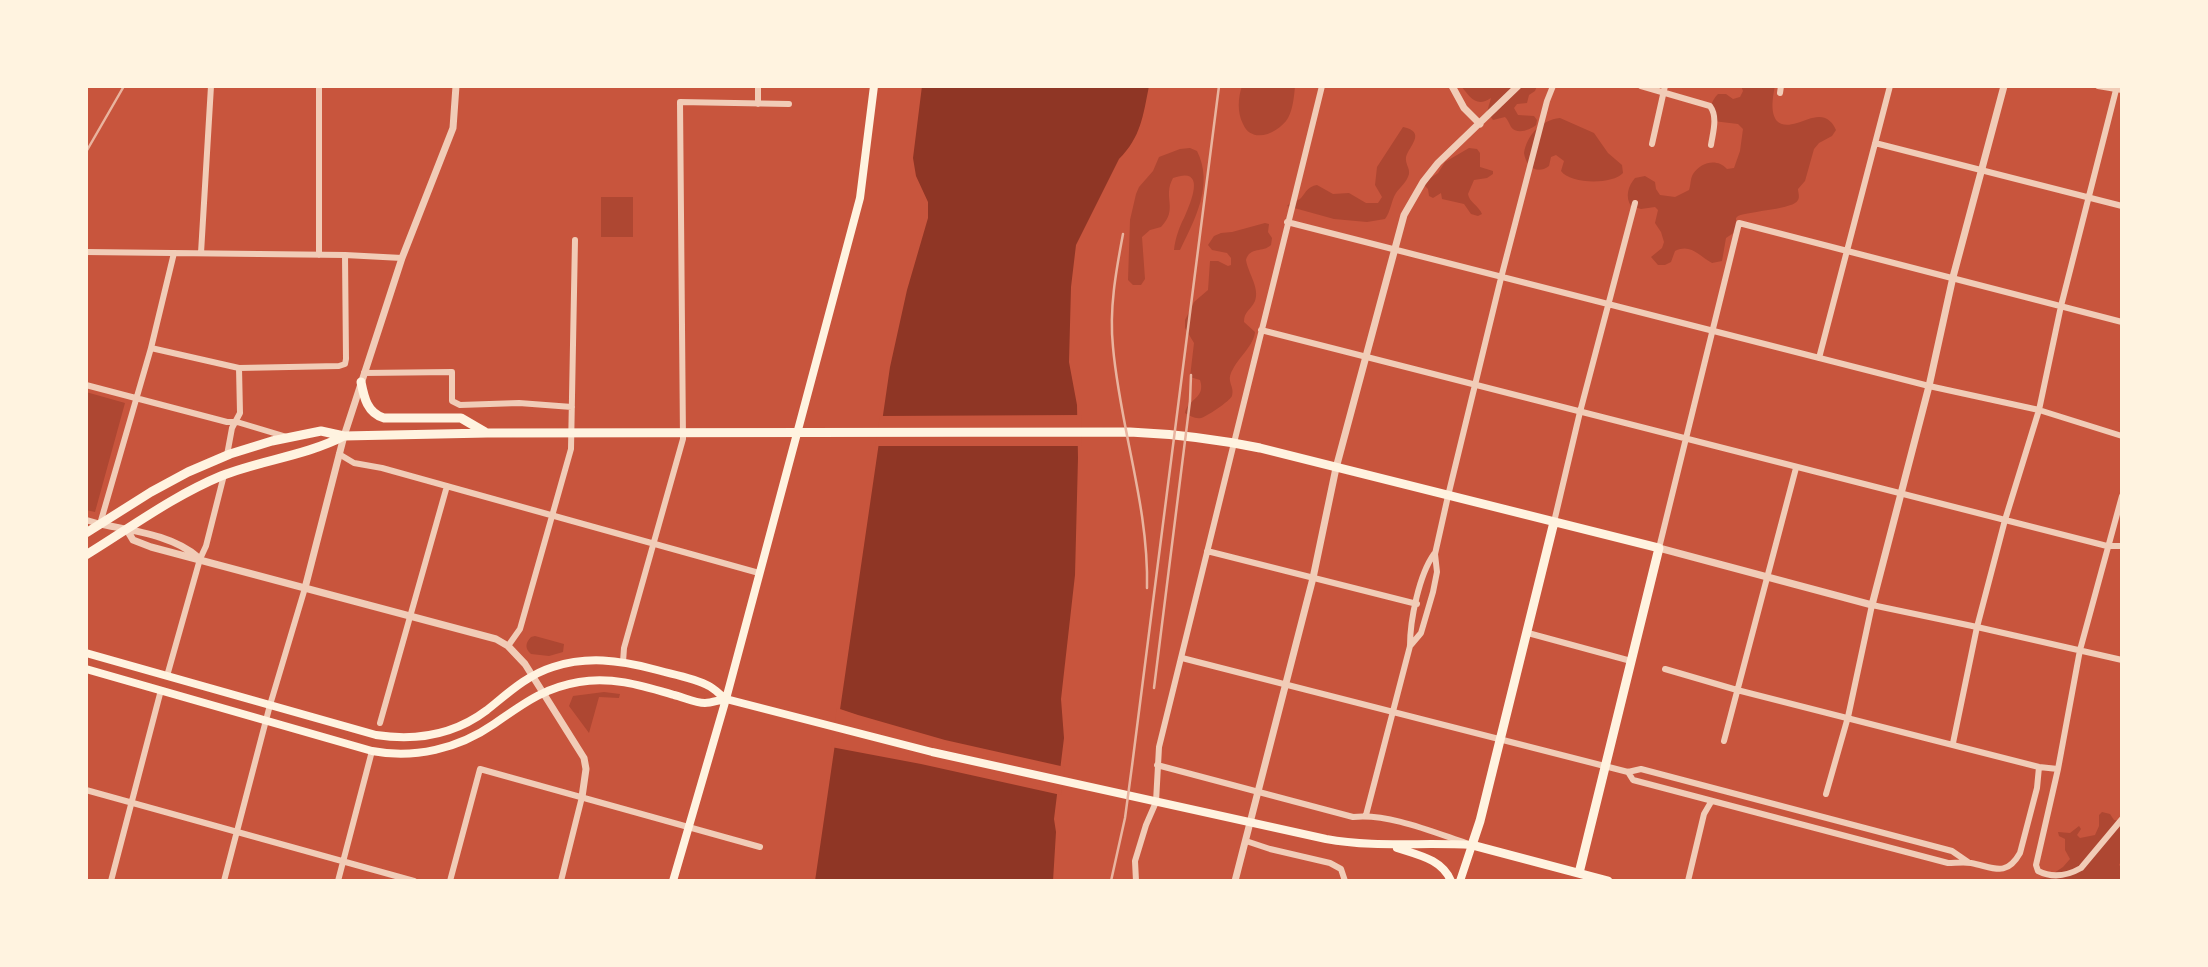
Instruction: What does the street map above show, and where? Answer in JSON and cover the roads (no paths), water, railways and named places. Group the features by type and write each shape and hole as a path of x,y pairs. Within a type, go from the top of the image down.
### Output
{"main road":[{"path":"673,881 726,699 860,198 874,86"},
{"path":"363,377 365,401 377,416 461,418 487,433"},
{"path":"86,533 151,492 227,455 287,437 321,431 344,436 487,433 1130,432 1180,434 1260,448 1659,548 1578,877"},
{"path":"86,555 181,494 269,459 321,447 344,436"},
{"path":"1460,881 1501,740 1555,522"},
{"path":"86,653 395,737 433,735 457,728 477,717 533,676 551,667 600,660 623,662 707,685 726,699 932,752 1349,843 1472,845 1578,877 1608,881"},
{"path":"86,670 372,751 410,754 449,747 484,730 543,692 580,682 626,682 704,703 726,699"},
{"path":"1391,845 1439,864 1451,881"}],"street":[{"path":"201,253 211,86"},
{"path":"319,86 319,255"},
{"path":"224,881 344,436 401,258 453,128 456,86"},
{"path":"758,86 758,104"},
{"path":"1136,881 1135,861 1156,802 1159,747 1322,86"},
{"path":"1452,86 1464,108 1480,124"},
{"path":"1236,881 1313,578 1336,468 1404,215 1423,182 1438,163 1518,86"},
{"path":"1410,646 1421,633 1433,592 1437,572 1435,554 1448,496 1501,278 1553,86"},
{"path":"1641,86 1665,89 1710,106 1715,118 1711,145"},
{"path":"1819,358 1890,86"},
{"path":"1826,794 1929,386 1953,277 2004,86"},
{"path":"1953,743 1977,626 2039,410 2061,306 2118,89 2098,86"},
{"path":"1652,144 1665,89"},
{"path":"623,662 624,648 683,439 680,102 789,104"},
{"path":"1875,143 2122,206"},
{"path":"1555,522 1580,412 1635,204"},
{"path":"1287,222 1713,332 1929,386 2039,410 2122,436"},
{"path":"2122,322 1740,222 1659,548 1872,605 2122,660"},
{"path":"508,646 520,629 571,449 575,240"},
{"path":"86,252 401,258"},
{"path":"100,524 151,348 174,253"},
{"path":"151,348 239,368 345,364 345,255"},
{"path":"1261,330 1796,468 2108,546 2122,546"},
{"path":"227,455 232,428 240,412 239,368"},
{"path":"363,377 452,372 452,401 460,405 519,403 572,407"},
{"path":"86,385 287,437"},
{"path":"339,454 354,463 382,468 759,573"},
{"path":"1724,741 1796,468"},
{"path":"167,676 225,475"},
{"path":"380,723 447,486"},
{"path":"2122,496 2080,650 2058,769 2036,864 2038,871 2046,876 2074,872 2122,820"},
{"path":"86,520 127,530 133,540 186,557 496,639 508,646 525,664 584,758 586,769 582,797 561,881"},
{"path":"1207,551 1417,604"},
{"path":"1366,815 1410,646 1410,630 1426,565 1435,554"},
{"path":"1528,633 1631,661"},
{"path":"1182,657 1628,772 1641,769 1714,788 1952,851 1968,862"},
{"path":"1665,669 2039,767 2058,769"},
{"path":"111,881 161,690"},
{"path":"338,881 372,751"},
{"path":"1157,765 1353,817 1366,815 1429,830 1472,845"},
{"path":"1628,772 1633,780 1711,802 1948,863 1968,862 2001,869 2008,867 2020,853 2038,788 2039,767"},
{"path":"450,881 480,769 760,847"},
{"path":"86,790 414,881"},
{"path":"1688,881 1704,814 1711,802"},
{"path":"1246,841 1330,863 1343,872 1345,881"}],"railway":[{"path":"86,152 124,86"},
{"path":"1111,881 1125,818 1219,86"},
{"path":"1123,234 1114,290 1112,333 1117,377 1144,527 1147,588"},
{"path":"1154,688 1191,375"}]}
